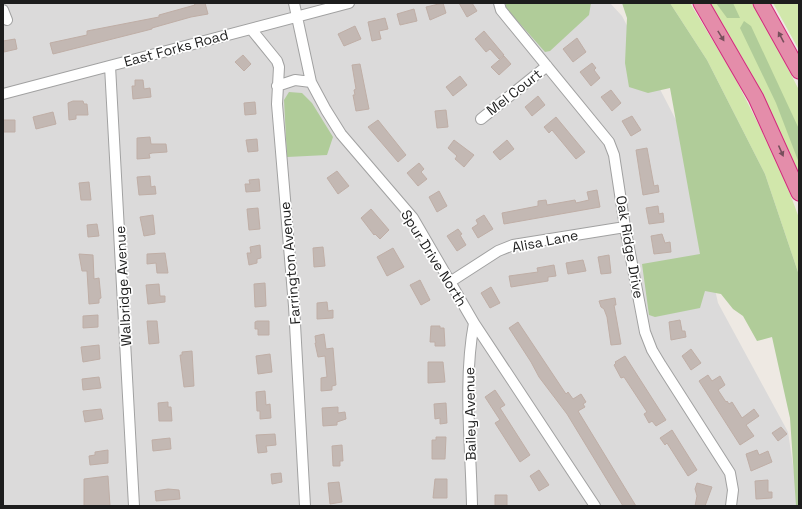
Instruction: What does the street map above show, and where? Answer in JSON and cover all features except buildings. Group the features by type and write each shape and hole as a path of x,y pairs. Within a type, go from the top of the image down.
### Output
{"highway":[{"path":"701,3 756,98 799,193"},
{"path":"762,3 799,71"}],"street":[{"name":"Spur Drive North","path":"294,3 311,82 326,110 341,134 413,218 474,323 595,506"},
{"name":"East Forks Road","path":"3,94 349,3"},
{"name":"Oak Ridge Drive","path":"499,3 501,10 609,142 614,156 625,227 645,332 652,350 730,473 733,490 731,506"},
{"path":"3,10 8,20"},
{"path":"251,30 277,61 279,67 295,80"},
{"name":"Walbridge Avenue","path":"110,66 134,506"},
{"name":"Mel Court","path":"480,119 547,66"},
{"name":"Farrington Avenue","path":"279,67 277,86 294,306 305,506"},
{"path":"277,86 295,80 311,82"},
{"name":"Alisa Lane","path":"450,282 498,251 513,244 625,227"},
{"name":"Bailey Avenue","path":"472,506 469,349 474,323"}],"shaded area":[{"path":"3,3 610,3 622,16 678,124 718,303 788,432 799,506 3,506"}],"green space":[{"path":"506,3 591,3 589,15 550,51 545,52 506,8"},
{"path":"622,3 670,3 707,60 765,174 799,275 799,506 796,506 790,418 772,337 757,341 743,316 733,309 721,294 705,291 700,308 655,317 649,315 642,264 700,254 670,88 648,93 629,87 625,63 627,18"},
{"path":"670,3 690,3 733,74 781,169 799,218 799,275 765,174 707,60"},
{"path":"709,3 752,3 778,49 799,90 799,176 746,64"},
{"path":"716,3 733,3 740,18 727,18"},
{"path":"773,3 799,3 799,50"},
{"path":"744,21 751,26 799,129 799,163 776,103 740,28"},
{"path":"289,92 302,93 312,103 333,137 327,155 287,157 284,100"}]}
